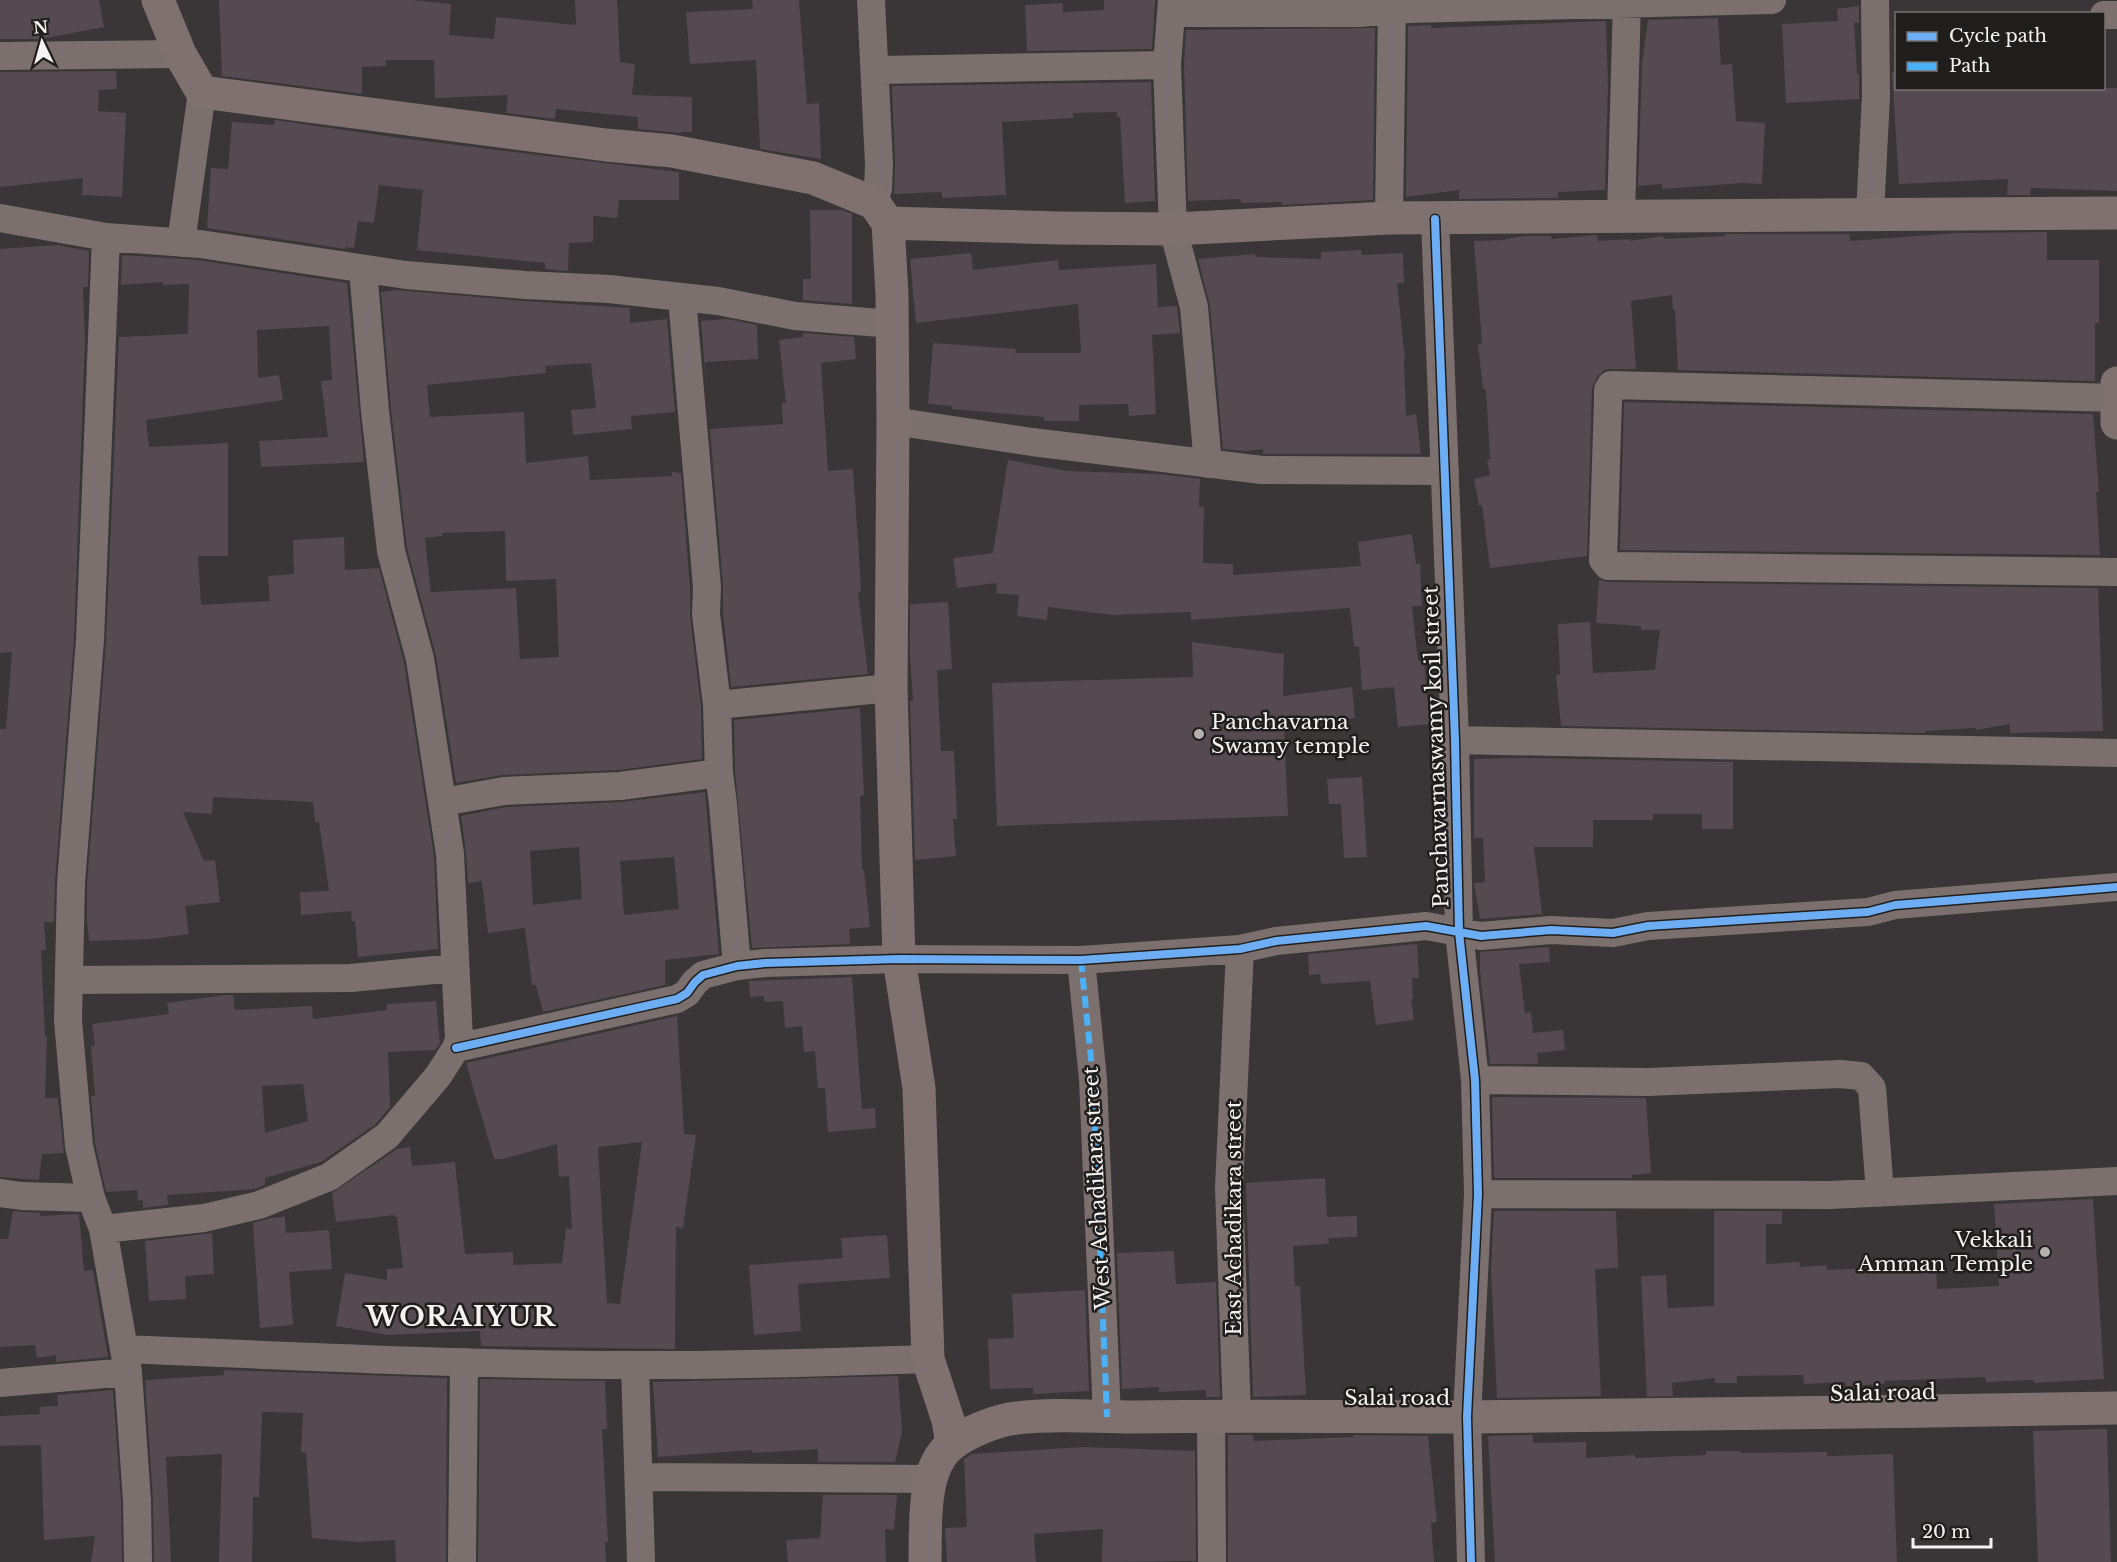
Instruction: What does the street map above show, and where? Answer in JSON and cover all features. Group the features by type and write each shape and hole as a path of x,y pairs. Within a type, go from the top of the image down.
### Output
{"main road":[{"path":"158,0 180,54 202,92 606,145 672,151 813,178 881,213 1059,228 1173,229 1389,218 2117,213"},
{"path":"881,213 892,324 891,688 899,959 919,1088 928,1359 948,1420 952,1444"},
{"name":"Salai road","path":"925,1562 927,1504 931,1479 943,1453 952,1444 988,1425 1012,1418 1224,1415 1467,1416 2117,1408"}],"street":[{"path":"871,0 876,70 878,189 881,213"},
{"path":"1208,464 1194,307 1173,229 1167,65 1172,7 1359,13 1392,5 1772,0"},
{"path":"1870,214 1876,96 1885,29 1875,0"},
{"path":"1621,215 1627,1"},
{"path":"1389,218 1392,5"},
{"path":"0,56 180,54"},
{"path":"876,70 1167,65"},
{"path":"181,243 202,92"},
{"path":"0,218 106,237 181,243 406,275 609,289 718,301 795,316 892,324"},
{"name":"Panchavarnaswamy koil street","path":"1435,219 1460,932 1475,1080 1478,1194 1467,1416 1471,1562"},
{"path":"106,237 90,640 71,883 68,1020 79,1146 91,1198 103,1229 126,1361 137,1501 138,1562"},
{"path":"103,1229 215,1216 258,1205 329,1177 387,1136 438,1076 456,1048 459,1039 450,854 420,659 391,551 375,411 363,269"},
{"path":"682,298 707,586 706,614 717,705 719,773 737,966"},
{"path":"2117,400 1611,385 1608,390 1603,560 1608,566 2117,572"},
{"path":"893,422 1032,442 1262,470 1445,471"},
{"path":"717,705 891,688"},
{"path":"1455,740 2117,753"},
{"path":"443,802 504,791 620,786 719,773"},
{"path":"456,1048 677,999 687,993 704,975 737,966 765,963 899,959 1081,960 1240,950 1276,941 1426,926 1481,936 1551,930 1613,933 1648,926 1868,912 1895,905 2117,887"},
{"name":"East Achadikara street","path":"1212,1562 1224,1415 1229,1188 1240,950"},
{"name":"West Achadikara street","path":"1081,960 1093,1078 1107,1417"},
{"path":"70,980 351,978 455,968"},
{"path":"1475,1080 1648,1082 1840,1074 1861,1076 1872,1088 1880,1193"},
{"path":"1478,1194 1830,1196 2117,1181"},
{"path":"0,1193 91,1198"},
{"path":"0,1383 126,1361 727,1365 928,1359"},
{"path":"462,1562 464,1362"},
{"path":"635,1365 641,1562"},
{"path":"639,1477 931,1479"}],"building":[{"path":"0,0 99,0 104,27 41,39 0,39"},
{"path":"219,0 413,0 451,4 449,35 494,39 496,17 576,25 575,0 617,0 620,62 635,64 632,95 692,97 692,132 638,129 638,117 556,109 555,119 506,113 508,95 435,98 434,60 386,60 386,66 362,67 362,94 222,76"},
{"path":"752,0 799,0 807,104 819,103 821,159 760,149 756,60 690,64 686,12 753,9"},
{"path":"1104,0 1155,0 1152,49 1027,51 1025,5 1063,3 1063,12 1104,10"},
{"path":"1859,6 1859,23 1854,23 1859,99 1786,103 1782,24 1838,21 1837,9"},
{"path":"1718,18 1721,65 1732,64 1736,121 1765,123 1762,184 1743,183 1662,189 1662,184 1638,186 1642,63 1648,20"},
{"path":"1606,21 1608,86 1605,190 1558,192 1558,198 1459,199 1459,190 1406,197 1408,26 1431,25 1431,28"},
{"path":"1375,28 1373,200 1282,205 1282,202 1241,203 1241,199 1188,201 1184,65 1186,30"},
{"path":"116,71 117,89 99,90 98,111 126,113 122,197 82,195 83,178 0,187 0,72"},
{"path":"1892,72 1895,72 1895,90 2105,90 2105,88 2117,88 2117,191 2031,188 2030,195 2007,195 2008,179 1899,184"},
{"path":"1151,82 1155,201 1125,203 1120,117 1117,117 1117,112 1073,113 1073,118 1002,122 1006,195 942,198 942,192 894,194 892,86"},
{"path":"275,120 400,138 679,172 679,200 619,200 617,218 593,216 593,242 569,243 568,271 545,269 545,263 417,250 423,190 379,185 374,223 358,221 354,248 346,247 346,249 207,228 211,168 228,169 232,122 274,125"},
{"path":"810,210 842,210 852,214 852,304 803,300 803,279 811,279"},
{"path":"2047,232 2047,260 2099,260 2099,323 2095,323 2095,381 1678,370 1672,295 1631,301 1636,369 1604,370 1597,377 1592,389 1587,556 1490,568 1482,505 1479,506 1474,479 1490,475 1487,460 1490,459 1486,389 1483,389 1478,344 1482,343 1474,241 1506,240 1524,236 1551,236 1552,239 1597,235 1598,241 1630,239 1630,241 1663,236 1664,239 1725,236 1725,234 1849,234 1850,241 1957,233"},
{"path":"57,245 89,251 88,287 83,287 85,339 74,639 55,882 54,922 44,922 46,950 41,950 45,1036 47,1036 45,1098 58,1098 64,1153 42,1154 39,1180 0,1177 0,729 6,729 12,652 0,653 0,249"},
{"path":"1361,250 1362,255 1403,253 1404,283 1397,283 1405,359 1406,416 1416,414 1421,454 1263,454 1263,449 1246,451 1223,449 1210,306 1198,259 1255,254 1255,257 1321,259 1321,252"},
{"path":"971,253 973,270 1058,260 1059,270 1156,264 1158,307 1177,306 1180,333 1152,335 1156,414 1129,416 1128,404 1079,405 1079,421 1044,421 1044,417 952,409 952,406 928,404 933,343 1016,349 1015,353 1081,353 1078,304 916,323 910,259"},
{"path":"122,255 198,260 347,283 364,462 261,467 259,441 328,437 321,381 332,380 329,326 257,330 258,378 279,375 283,400 146,420 149,447 228,443 228,556 198,556 201,605 270,601 268,576 294,574 293,540 344,537 345,570 379,568 404,662 434,856 438,949 358,957 355,921 352,921 351,911 301,915 300,892 329,891 319,822 315,822 313,802 213,797 212,814 183,812 204,861 215,860 220,902 185,906 189,934 151,939 89,941 87,884 106,641 119,337 188,334 189,284 163,285 163,282 121,285"},
{"path":"396,290 630,308 630,323 667,319 675,412 631,416 632,429 573,435 571,410 596,408 591,363 545,366 546,373 427,385 430,417 524,412 526,463 588,456 590,480 672,476 672,472 681,473 690,587 690,616 701,706 702,759 619,770 503,775 456,783 436,656 407,548 391,409 381,292","holes":["505,531 506,581 556,579 559,657 520,659 516,588 431,592 425,538 442,536 442,533"]},
{"path":"727,319 757,325 758,359 705,362 707,396 701,321"},
{"path":"803,333 854,337 856,359 821,363 828,471 853,469 861,592 858,592 868,674 731,687 723,613 723,586 710,429 783,424 782,403 786,403 779,340 803,337"},
{"path":"1624,402 2093,414 2099,492 2096,492 2100,555 1620,550"},
{"path":"1008,460 1067,471 1159,474 1200,479 1199,507 1204,507 1203,563 1233,564 1233,575 1361,566 1358,542 1412,534 1416,564 1420,563 1422,606 1412,606 1418,661 1424,661 1430,724 1398,727 1394,687 1362,690 1359,646 1354,647 1350,608 1191,620 1191,612 1112,615 1048,607 1047,620 1017,616 1019,595 996,593 997,583 957,588 953,558 993,553"},
{"path":"1599,580 1608,582 2098,588 2103,731 2010,733 2010,724 1976,730 1976,728 1925,731 1925,733 1561,726 1556,675 1560,674 1558,624 1590,622 1593,673 1655,670 1660,630 1641,630 1641,626 1596,623"},
{"path":"948,602 952,669 937,670 941,751 954,751 957,819 953,819 956,856 915,860 910,701 913,701 910,604"},
{"path":"1192,642 1284,654 1283,696 1352,687 1355,718 1284,727 1288,816 997,826 992,683 1193,677"},
{"path":"860,708 864,795 860,796 862,870 864,870 870,927 849,929 850,944 752,948 735,772 734,720"},
{"path":"1474,759 1733,762 1733,829 1702,829 1702,814 1653,814 1653,820 1593,820 1593,847 1534,847 1542,914 1480,919 1474,883 1485,882 1483,838 1474,838"},
{"path":"1362,777 1367,857 1344,858 1341,804 1329,804 1327,779"},
{"path":"705,792 719,954 665,960 665,985 543,1012 536,985 532,985 525,928 488,933 482,881 468,883 461,816 506,807 621,802","holes":["579,847 582,899 533,905 530,851","674,857 679,909 624,915 620,861"]},
{"path":"1417,944 1419,978 1412,978 1413,999 1411,999 1414,1020 1376,1025 1370,981 1321,984 1320,974 1309,975 1308,954"},
{"path":"1549,947 1550,962 1519,964 1525,1013 1531,1012 1533,1033 1563,1030 1565,1050 1537,1053 1538,1064 1490,1064 1480,952"},
{"path":"852,977 862,1109 875,1108 876,1128 828,1132 825,1088 818,1088 815,1051 804,1052 802,1026 785,1028 783,1001 764,1002 764,996 750,997 749,981"},
{"path":"233,995 235,1010 312,1006 313,1019 387,1010 387,1004 436,1001 440,1043 435,1050 388,1052 390,1107 376,1124 321,1162 265,1178 265,1185 255,1189 167,1195 168,1205 143,1208 143,1200 138,1201 137,1190 106,1192 95,1143 91,1096 95,1096 91,1046 95,1046 92,1024 169,1014 167,1003","holes":["303,1084 308,1121 265,1133 262,1086"]},
{"path":"677,1016 684,1134 696,1135 683,1228 676,1227 675,1349 481,1346 480,1331 388,1335 336,1326 345,1273 387,1280 387,1269 403,1268 397,1217 394,1215 336,1222 332,1193 397,1149 410,1147 412,1166 455,1162 465,1254 513,1252 513,1265 562,1263 566,1228 572,1229 569,1176 559,1177 557,1144 503,1159 494,1159 466,1063","holes":["642,1142 620,1304 607,1303 598,1147"]},
{"path":"1492,1097 1646,1098 1651,1173 1632,1175 1632,1178 1494,1178"},
{"path":"1325,1178 1327,1217 1357,1216 1357,1237 1328,1238 1329,1244 1293,1246 1295,1286 1300,1286 1306,1395 1253,1397 1246,1183"},
{"path":"2093,1199 2104,1379 2034,1383 2033,1380 1986,1382 1985,1377 1884,1381 1884,1384 1846,1386 1846,1382 1804,1384 1803,1375 1737,1376 1737,1383 1715,1383 1715,1378 1672,1383 1673,1396 1647,1397 1641,1276 1666,1275 1668,1308 1714,1306 1714,1211 1782,1211 1782,1224 1766,1224 1766,1264 1799,1262 1800,1267 1827,1265 1827,1270 1893,1267 1893,1261 1936,1259 1937,1289 1999,1286 1994,1204"},
{"path":"13,1211 40,1213 40,1216 79,1214 84,1271 93,1270 108,1357 56,1362 56,1355 37,1358 35,1345 0,1347 0,1239 8,1239"},
{"path":"1494,1211 1616,1211 1618,1268 1595,1269 1601,1396 1497,1398 1491,1269"},
{"path":"285,1217 286,1233 329,1230 332,1269 289,1272 293,1325 260,1328 253,1223"},
{"path":"212,1233 214,1274 185,1276 186,1299 149,1301 145,1241"},
{"path":"887,1235 890,1278 798,1284 801,1331 754,1335 749,1265 843,1258 841,1238"},
{"path":"1174,1251 1176,1284 1216,1282 1220,1397 1206,1397 1206,1390 1159,1392 1159,1387 1122,1389 1117,1253"},
{"path":"1085,1290 1089,1391 1033,1394 1033,1388 990,1389 988,1339 1014,1338 1012,1294"},
{"path":"224,1370 447,1378 446,1562 396,1562 395,1540 357,1542 312,1538 306,1453 301,1452 303,1413 262,1412 259,1497 253,1497 252,1562 219,1562 222,1454 166,1457 171,1562 154,1562 153,1500 145,1380 224,1375"},
{"path":"898,1376 902,1432 895,1462 818,1462 818,1449 753,1453 752,1450 658,1457 653,1382"},
{"path":"480,1379 605,1381 607,1429 602,1429 608,1542 605,1542 606,1562 478,1562"},
{"path":"113,1390 121,1502 122,1562 91,1562 95,1536 44,1540 41,1445 0,1446 0,1416 40,1414 39,1407 58,1406 57,1395"},
{"path":"2107,1429 2111,1562 2038,1562 2033,1431"},
{"path":"1228,1435 1253,1435 1254,1441 1353,1437 1353,1435 1428,1436 1437,1522 1431,1523 1434,1562 1228,1562"},
{"path":"1533,1435 1533,1443 1586,1442 1586,1458 1706,1455 1706,1451 1827,1452 1827,1456 1893,1454 1897,1562 1495,1562 1488,1436"},
{"path":"1083,1447 1195,1451 1196,1561 1102,1562 1103,1529 1034,1534 1036,1562 947,1562 945,1528 967,1527 964,1459 972,1454"},
{"path":"823,1495 897,1495 894,1530 885,1529 886,1562 788,1562 786,1540 820,1538"}],"marked path":[{"path":"1081,960 1093,1079 1107,1417"}],"cycle path":[{"path":"1435,219 1455,740 1459,932 1475,1080 1478,1194 1467,1417 1471,1562"},
{"path":"456,1048 677,999 687,993 703,975 737,966 765,963 899,959 1081,960 1240,949 1276,941 1426,926 1481,936 1551,930 1613,933 1648,926 1868,912 1895,905 2117,887"}],"place":[{"name":"Panchavarna Swamy temple","path":"1199,734"},
{"name":"Vekkali Amman Temple","path":"2045,1252"}],"district":[{"name":"WORAIYUR","path":"461,1316"}]}
